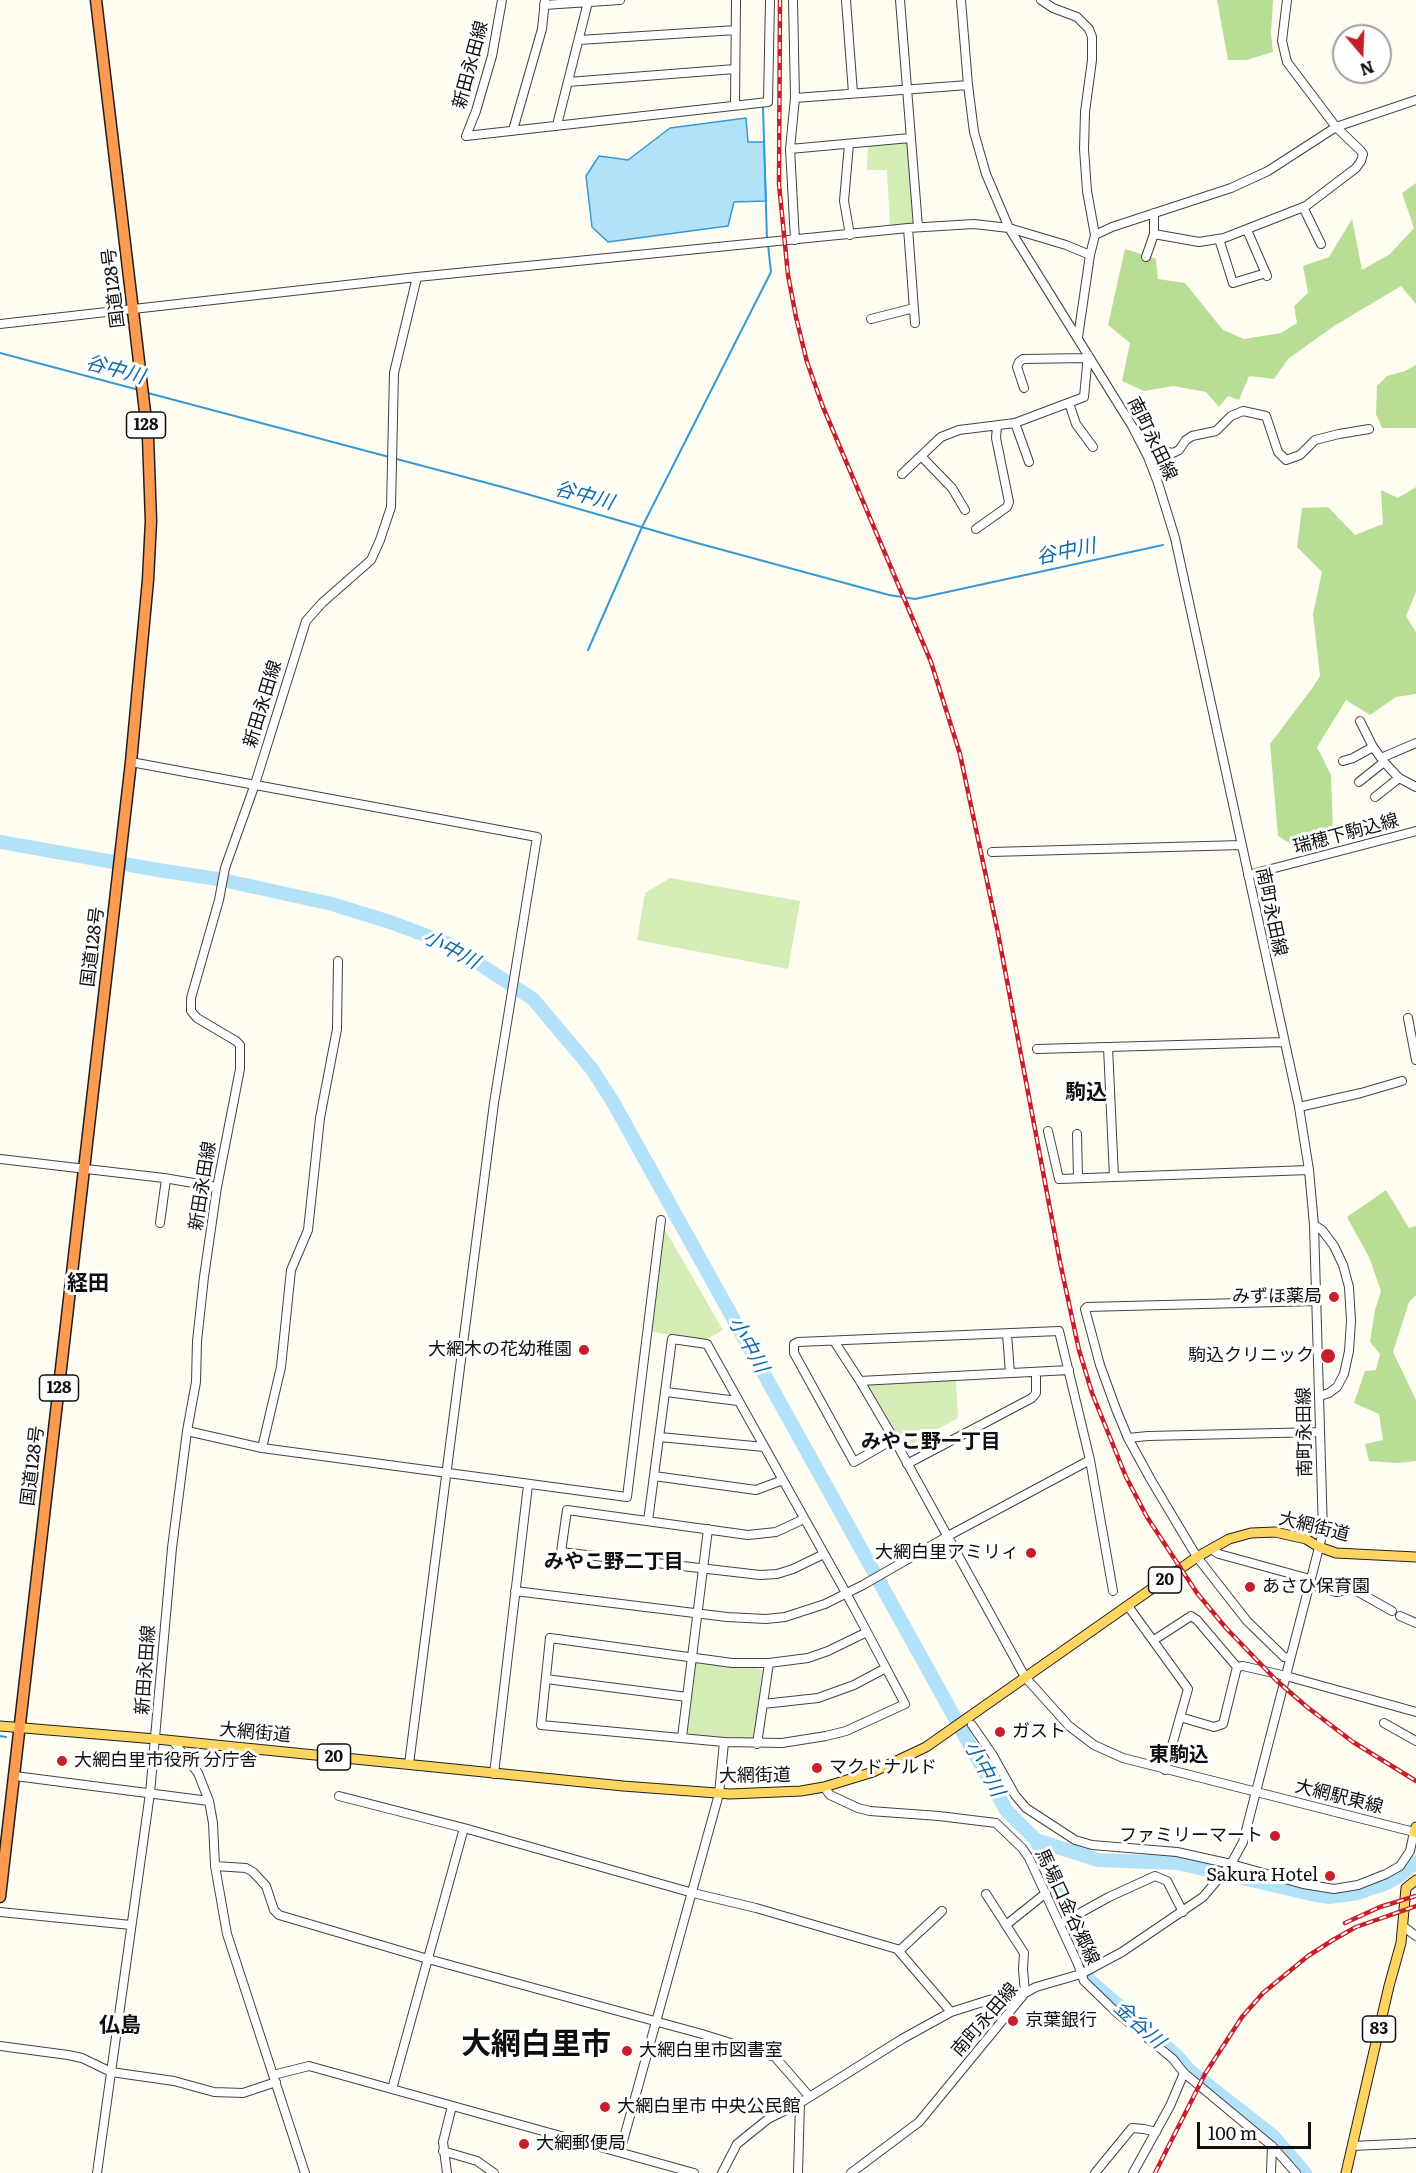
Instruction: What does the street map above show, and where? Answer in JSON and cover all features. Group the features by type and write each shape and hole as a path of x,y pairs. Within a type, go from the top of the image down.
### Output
{"highway":[{"name":"国道128号","path":"0,1897 131,762 144,642 151,521 148,437 96,0"}],"main road":[{"name":"大網街道","path":"0,1726 719,1794 779,1793 824,1787 873,1772 906,1758 950,1730 968,1723 1025,1677 1197,1557 1229,1539 1251,1533 1266,1532 1306,1539 1336,1553 1416,1557"},
{"name":"83","path":"1346,2173 1404,1927 1406,1888 1416,1880"}],"street":[{"name":"新田永田線","path":"502,0 492,56 466,136 513,130"},
{"path":"620,0 544,3 542,29 513,130 768,102 770,0"},
{"path":"735,105 736,0"},
{"path":"793,0 795,98 790,149 795,240"},
{"path":"846,0 853,93"},
{"path":"900,0 918,227"},
{"name":"南町永田線","path":"851,2173 920,2122 1023,1995 1036,1988 1081,1974 1122,1952 1203,1897 1226,1870 1243,1842 1323,1532 1317,1301 1309,1170 1299,1107 1175,538 1158,483 1144,448 1078,337 1009,228 980,158 968,85 961,0"},
{"path":"1041,0 1053,8 1077,17 1089,28 1092,38 1084,149 1087,191 1095,235 1089,255 1078,337"},
{"path":"1154,234 1199,242 1220,239 1247,230 1303,207 1356,168 1361,160 1363,154 1360,150 1336,127 1287,62 1282,41 1287,0"},
{"path":"557,125 588,2"},
{"path":"579,40 736,30"},
{"path":"568,82 735,69"},
{"path":"795,98 968,85"},
{"path":"1095,235 1112,227 1231,188 1268,171 1336,127 1416,100"},
{"path":"790,149 910,138"},
{"path":"849,144 844,201 850,235"},
{"path":"1303,207 1321,244"},
{"path":"1146,257 1154,234 1154,213"},
{"path":"0,324 417,278 918,227 974,224 1009,228 1066,245 1089,255"},
{"path":"908,228 915,323"},
{"path":"1220,239 1233,283 1266,275 1247,230"},
{"name":"新田永田線","path":"97,2173 150,1792 168,1590 187,1431 196,1382 197,1341 217,1187 240,1069 240,1045 204,1024 191,1011 191,998 219,900 225,868 255,784 306,621 322,603 371,560 391,507 394,373 417,278"},
{"path":"871,319 914,308"},
{"path":"902,474 941,437 959,430 1015,423 1084,396 1088,355 1023,359 1017,367 1024,387"},
{"path":"1069,403 1076,424 1093,447"},
{"path":"1144,448 1173,453 1192,436 1216,431 1231,416 1242,411 1266,417 1278,452 1286,460 1300,455 1316,441 1369,429"},
{"path":"1015,423 1029,462"},
{"path":"976,528 1007,507 1009,502 996,438 997,426"},
{"path":"921,456 952,488 965,510"},
{"path":"1360,721 1373,747 1383,760 1399,778 1416,786"},
{"path":"1359,782 1383,760 1416,743"},
{"path":"1343,761 1373,747"},
{"path":"131,762 537,837 494,1103 409,1764"},
{"path":"1375,797 1399,778"},
{"name":"瑞穂下駒込線","path":"1248,875 1416,831"},
{"path":"992,852 1241,844"},
{"path":"262,1448 281,1367 291,1270 308,1230 320,1118 337,1029 338,961"},
{"path":"1408,1018 1416,1060"},
{"path":"1037,1049 1284,1042"},
{"path":"1108,1047 1114,1177"},
{"path":"1299,1107 1402,1081"},
{"path":"1048,1131 1059,1179 1309,1170"},
{"path":"1077,1134 1078,1178"},
{"path":"0,1159 217,1187"},
{"path":"160,1223 166,1179"},
{"path":"187,1431 262,1448 627,1497 661,1220"},
{"path":"1314,1225 1322,1230 1334,1246 1343,1265 1349,1287 1351,1321 1349,1351 1344,1374 1337,1387 1320,1396"},
{"path":"1290,1658 1284,1657 1247,1621 1197,1557 1128,1438 1100,1365 1086,1312 1087,1308 1317,1301"},
{"path":"894,1439 854,1462 792,1348 794,1344 798,1342 1059,1331 1090,1460 1113,1591"},
{"path":"1007,1334 1010,1373"},
{"path":"648,1521 672,1339 707,1344 846,1593 867,1632 905,1704 867,1723 826,1736 782,1743 724,1742 541,1725 550,1638 732,1663 769,1664 808,1658 867,1632"},
{"name":"大網駅東線","path":"834,1341 894,1439 1025,1677 1069,1726 1094,1745 1123,1758 1257,1793 1415,1830"},
{"path":"860,1381 1069,1370"},
{"path":"907,1464 1032,1398 1036,1393 1036,1372"},
{"path":"666,1392 738,1401"},
{"path":"1128,1438 1320,1432"},
{"path":"660,1437 764,1447"},
{"path":"515,1591 746,1618 785,1617 807,1611 862,1585 1090,1460"},
{"path":"654,1476 756,1490 783,1480"},
{"path":"494,1774 528,1485"},
{"path":"804,1519 790,1527 748,1535 567,1510 561,1552 745,1575 777,1574 824,1554"},
{"path":"682,1737 708,1529"},
{"path":"1211,1549 1219,1554 1309,1581 1336,1592 1353,1589 1392,1611"},
{"path":"1128,1606 1188,1689 1165,1770"},
{"path":"1154,1640 1191,1616 1197,1620 1237,1668"},
{"path":"1400,1616 1416,1623"},
{"path":"757,1744 769,1664"},
{"path":"1237,1668 1244,1666 1286,1676 1416,1712"},
{"path":"763,1704 818,1698 854,1685 886,1668"},
{"path":"1180,1717 1214,1727 1223,1724 1237,1668"},
{"path":"546,1679 687,1697"},
{"path":"968,1723 1020,1802 1041,1819 1075,1840 1092,1845 1177,1852 1226,1870 1325,1889 1349,1887 1374,1879 1400,1866 1410,1851 1415,1830"},
{"path":"1384,1723 1416,1742"},
{"path":"173,1741 198,1773 209,1801 213,1823 215,1866 226,1934 305,2173"},
{"path":"620,2152 719,1794 724,1742"},
{"path":"15,1776 209,1801"},
{"name":"馬場口金谷郷線","path":"824,1787 830,1795 870,1811 996,1823 1023,1848 1046,1893 1084,1980 1117,2013 1173,2059 1184,2073 1272,2146 1296,2173"},
{"path":"339,1796 464,1828 899,1951 951,2012"},
{"path":"392,2089 464,1828"},
{"path":"215,1866 246,1868 253,1872 266,1886 274,1910 279,1915 428,1959 657,2021 775,2057 810,2096"},
{"path":"1060,1924 1108,1897 1155,1876 1167,1881 1183,1912"},
{"path":"1006,1925 1046,1893"},
{"path":"722,2173 737,2144 768,2119 800,2103 902,2039 951,2012 989,2000 1023,1995 1024,1953 986,1894"},
{"path":"899,1951 942,1911"},
{"path":"0,1912 131,1925"},
{"path":"1404,1927 1416,1936"},
{"path":"0,2046 82,2058 111,2072 174,2081 213,2092 243,2092 309,2066 694,2173"},
{"path":"1133,2173 1156,2132 1184,2073"},
{"path":"798,2173 800,2103"},
{"path":"447,2173 443,2142 452,2106"},
{"path":"1095,2173 1132,2128 1144,2128 1156,2132"},
{"path":"1352,2146 1416,2143"},
{"path":"1271,2173 1272,2146"},
{"path":"443,2151 477,2161 494,2173"}],"green space":[{"path":"1217,0 1273,0 1271,34 1273,52 1246,60 1228,60"},
{"path":"907,142 916,225 890,227 887,170 867,170 868,145"},
{"path":"1416,183 1416,304 1401,286 1334,326 1288,359 1274,379 1249,376 1239,400 1228,396 1219,407 1206,392 1173,386 1144,391 1122,381 1130,343 1108,325 1125,249 1156,259 1158,279 1185,283 1223,330 1244,339 1281,333 1297,323 1294,306 1308,293 1303,266 1329,257 1352,219 1362,270 1390,254 1414,228 1402,193"},
{"path":"1416,365 1416,428 1382,428 1376,414 1377,386 1387,376"},
{"path":"1416,487 1416,592 1406,616 1416,632 1416,694 1396,697 1370,715 1346,700 1317,747 1331,775 1333,830 1329,839 1291,844 1278,836 1270,744 1320,676 1313,614 1322,572 1297,547 1302,508 1328,507 1355,535 1383,524 1381,490 1398,498"},
{"path":"670,878 800,901 788,969 637,940 645,893"},
{"path":"1386,1190 1409,1228 1416,1226 1416,1295 1409,1302 1393,1352 1416,1400 1416,1461 1397,1463 1369,1461 1365,1444 1383,1440 1379,1414 1354,1403 1365,1371 1376,1370 1380,1354 1370,1342 1375,1310 1381,1291 1369,1257 1347,1217"},
{"path":"664,1228 723,1330 705,1340 652,1332"},
{"path":"956,1380 958,1418 905,1447 867,1383"},
{"path":"694,1662 762,1669 754,1741 687,1734"}],"water":[{"path":"746,118 748,142 764,142 766,201 734,202 728,226 608,242 592,227 586,176 599,156 628,160 670,128"}],"waterway":[{"path":"763,107 767,240"},
{"path":"588,650 642,527 771,272 768,245"},
{"name":"谷中川","path":"0,353 139,390"},
{"name":"谷中川","path":"148,393 506,488 889,595 915,599 1163,545"},
{"name":"小中川","path":"0,842 218,879 332,904 449,944 533,999 591,1068 613,1102 1006,1810 1036,1840 1098,1860 1178,1863 1329,1897 1358,1893 1387,1883 1416,1862"},
{"path":"0,1736 6,1737"},
{"name":"金谷川","path":"1036,1840 1059,1887 1052,1897 1089,1980 1177,2056 1190,2071 1273,2136 1305,2173"}],"railway":[{"path":"780,0 779,184 788,275 796,317 807,362 823,407 931,662 960,754 998,933 1060,1262 1079,1350 1092,1393 1126,1477 1147,1517 1197,1593 1226,1628 1276,1680 1307,1707 1353,1742 1416,1781"},
{"path":"1345,1923 1380,1907 1416,1896"},
{"path":"1155,2173 1205,2074 1242,2017 1263,1993 1308,1956 1333,1940 1356,1927 1416,1906"}],"place":[{"name":"みずほ薬局","path":"1334,1297"},
{"name":"大網木の花幼稚園","path":"584,1350"},
{"name":"駒込クリニック","path":"1328,1356"},
{"name":"大網白里アミリィ","path":"1031,1553"},
{"name":"あさひ保育園","path":"1250,1587"},
{"name":"ガスト","path":"1000,1732"},
{"name":"大網白里市役所 分庁舎","path":"62,1761"},
{"name":"マクドナルド","path":"817,1768"},
{"name":"ファミリーマート","path":"1275,1836"},
{"name":"Sakura Hotel","path":"1330,1876"},
{"name":"京葉銀行","path":"1013,2021"},
{"name":"大網白里市図書室","path":"627,2051"},
{"name":"大網白里市 中央公民館","path":"605,2107"},
{"name":"大網郵便局","path":"524,2144"}],"district":[{"name":"駒込","path":"1086,1093"},
{"name":"経田","path":"88,1284"},
{"name":"みやこ野一丁目","path":"931,1442"},
{"name":"みやこ野二丁目","path":"614,1562"},
{"name":"東駒込","path":"1179,1755"},
{"name":"仏島","path":"120,2026"},
{"name":"大網白里市","path":"536,2045"}]}
